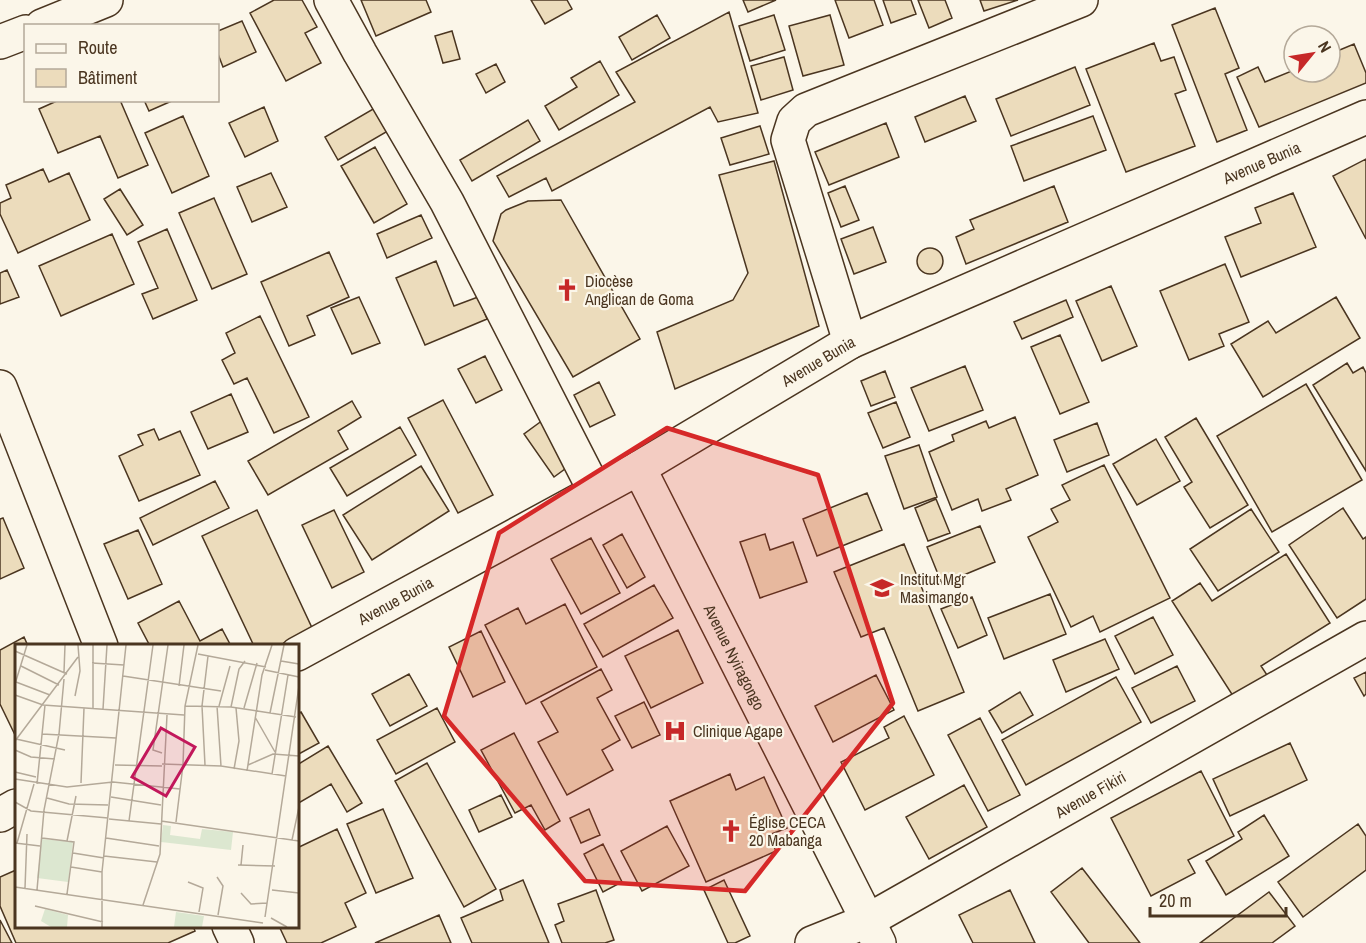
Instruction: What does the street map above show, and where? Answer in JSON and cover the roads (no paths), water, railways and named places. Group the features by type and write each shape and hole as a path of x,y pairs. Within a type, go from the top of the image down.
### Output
{"street":[{"path":"47,24 106,0"},
{"path":"332,0 360,53 447,202 595,491"},
{"path":"850,342 788,140 794,121 806,110 1081,0"},
{"path":"0,42 24,33"},
{"name":"Avenue Bunia","path":"298,653 639,468 850,342 1366,117"},
{"path":"0,387 100,644"},
{"name":"Avenue Nyiragongo","path":"639,468 873,932"},
{"name":"Avenue Fikiri","path":"812,943 873,932 1366,638"},
{"path":"0,815 15,807"},
{"path":"230,928 237,943"}],"place":[{"name":"Diocèse Anglican de Goma","path":"567,290"},
{"name":"Institut Mgr Masimango","path":"882,588"},
{"name":"Clinique Agape","path":"675,731"},
{"name":"Église CECA 20 Mabanga","path":"731,831"}]}
